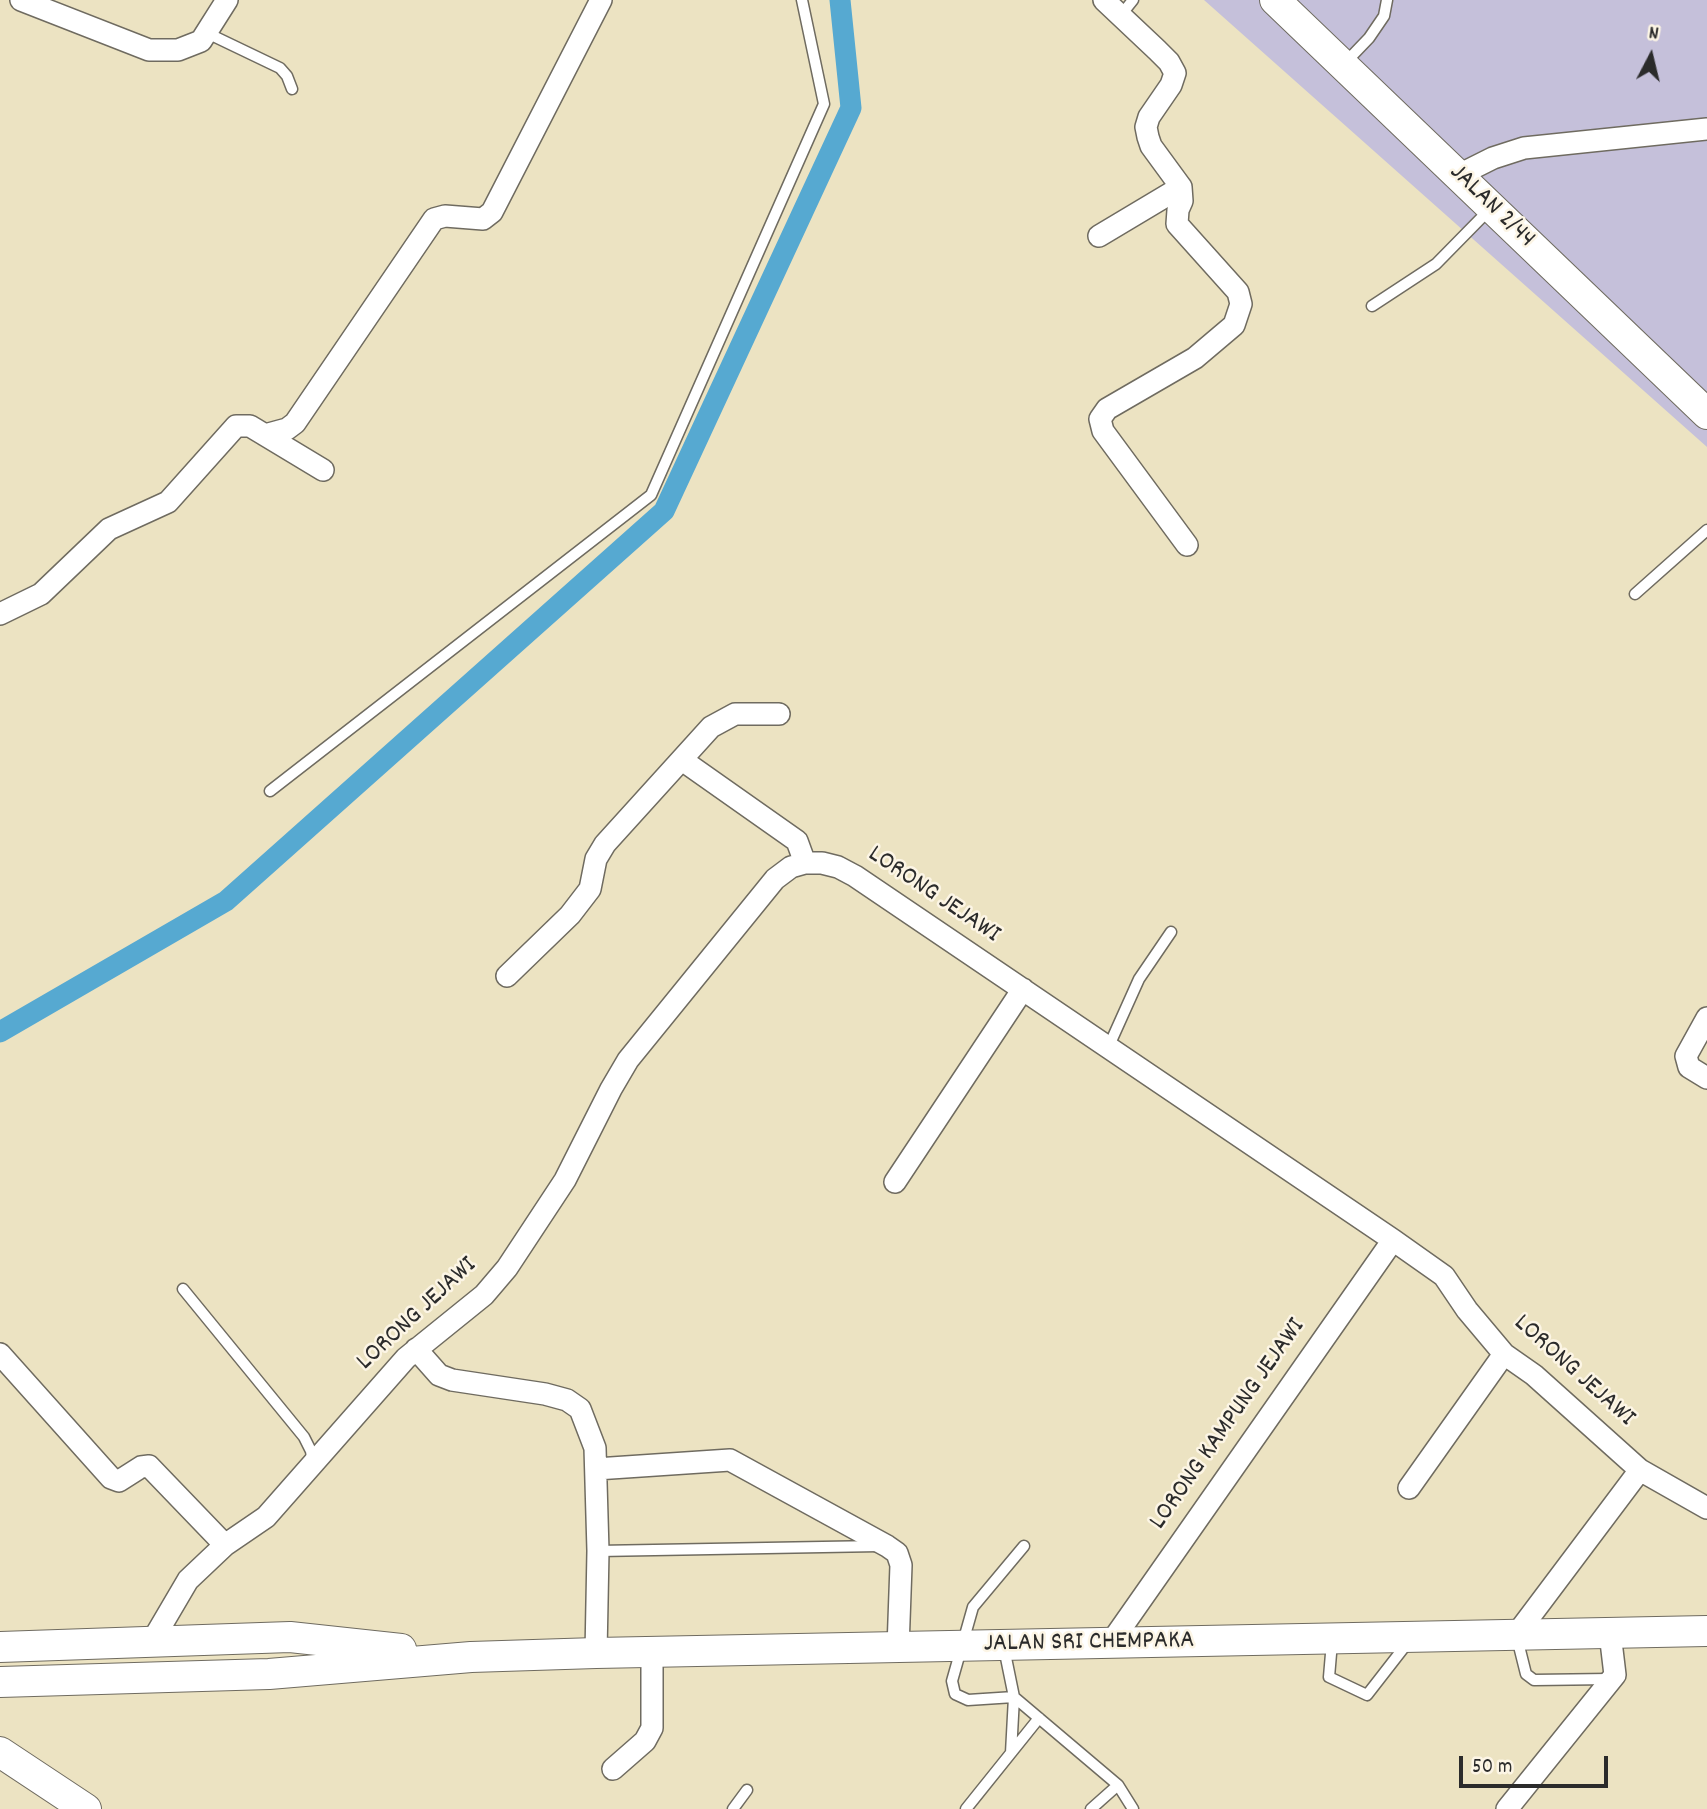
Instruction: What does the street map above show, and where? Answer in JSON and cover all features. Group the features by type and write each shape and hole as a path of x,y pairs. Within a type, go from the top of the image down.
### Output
{"main road":[{"name":"JALAN 2/44","path":"1275,0 1707,414"},
{"name":"JALAN SRI CHEMPAKA","path":"471,1657 1707,1632"},
{"path":"0,1647 290,1637 471,1657"},
{"path":"4,1690 269,1674 471,1657"},
{"path":"0,1752 86,1809"},
{"path":"0,1773 56,1809"}],"street":[{"path":"21,0 149,50 178,50 201,41 227,0"},
{"path":"265,435 290,428 295,423 434,219 444,216 483,219 492,212 601,0"},
{"path":"1104,0 1127,8 1175,73 1171,85 1149,117 1146,127 1151,146 1181,187 1182,201 1177,224 1238,292 1240,311 1234,325 1195,358 1107,409 1100,425 1187,545"},
{"path":"1459,175 1493,158 1524,148 1707,129"},
{"path":"1099,236 1181,187"},
{"path":"0,614 41,594 109,529 168,502 236,426 250,426 323,470"},
{"path":"507,976 570,915 590,888 596,859 604,844 711,727 735,714 779,714"},
{"path":"682,760 797,841 805,863"},
{"name":"LORONG JEJAWI","path":"151,1643 188,1580 225,1545 266,1517 416,1349 484,1295 507,1268 565,1180 628,1060 775,879 791,867 805,863 838,867 855,876 1444,1276 1467,1310 1504,1354 1534,1375 1640,1470 1704,1500"},
{"path":"895,1182 1023,989"},
{"path":"1707,1018 1686,1056 1689,1067 1707,1078"},
{"name":"LORONG KAMPUNG JEJAWI","path":"1110,1644 1393,1240"},
{"path":"416,1349 439,1375 452,1380 545,1394 580,1409 594,1443 596,1469 596,1653"},
{"path":"0,1353 111,1478 119,1481 141,1467 149,1466 225,1545"},
{"path":"1409,1488 1504,1354"},
{"path":"596,1469 730,1460 887,1546 897,1553 901,1565 898,1648"},
{"path":"1516,1635 1640,1470"},
{"path":"1507,1809 1613,1679 1616,1667 1610,1633"},
{"path":"613,1769 645,1741 652,1728 652,1652"}],"lane":[{"path":"270,790 651,495 824,104 802,0"},
{"path":"1343,65 1377,27 1384,16 1387,0"},
{"path":"207,33 281,68 292,89"},
{"path":"1372,306 1436,264 1492,207"},
{"path":"1635,594 1707,530"},
{"path":"1108,1048 1139,979 1171,932"},
{"path":"183,1289 304,1437 311,1451 313,1464"},
{"path":"598,1551 887,1546"},
{"path":"1024,1546 973,1607 952,1681 956,1693 968,1700 1014,1697 1118,1785 1133,1809"},
{"path":"1516,1635 1526,1674 1534,1680 1613,1679"},
{"path":"1333,1639 1329,1677 1367,1695 1412,1637"},
{"path":"1003,1646 1014,1697 1011,1753"},
{"path":"966,1809 1039,1718"},
{"path":"1091,1809 1118,1785"},
{"path":"733,1809 747,1790"}],"shaded area":[{"path":"1204,0 1707,0 1707,447"}],"waterway":[{"path":"0,1032 226,901 664,511 851,108 840,0"}]}
